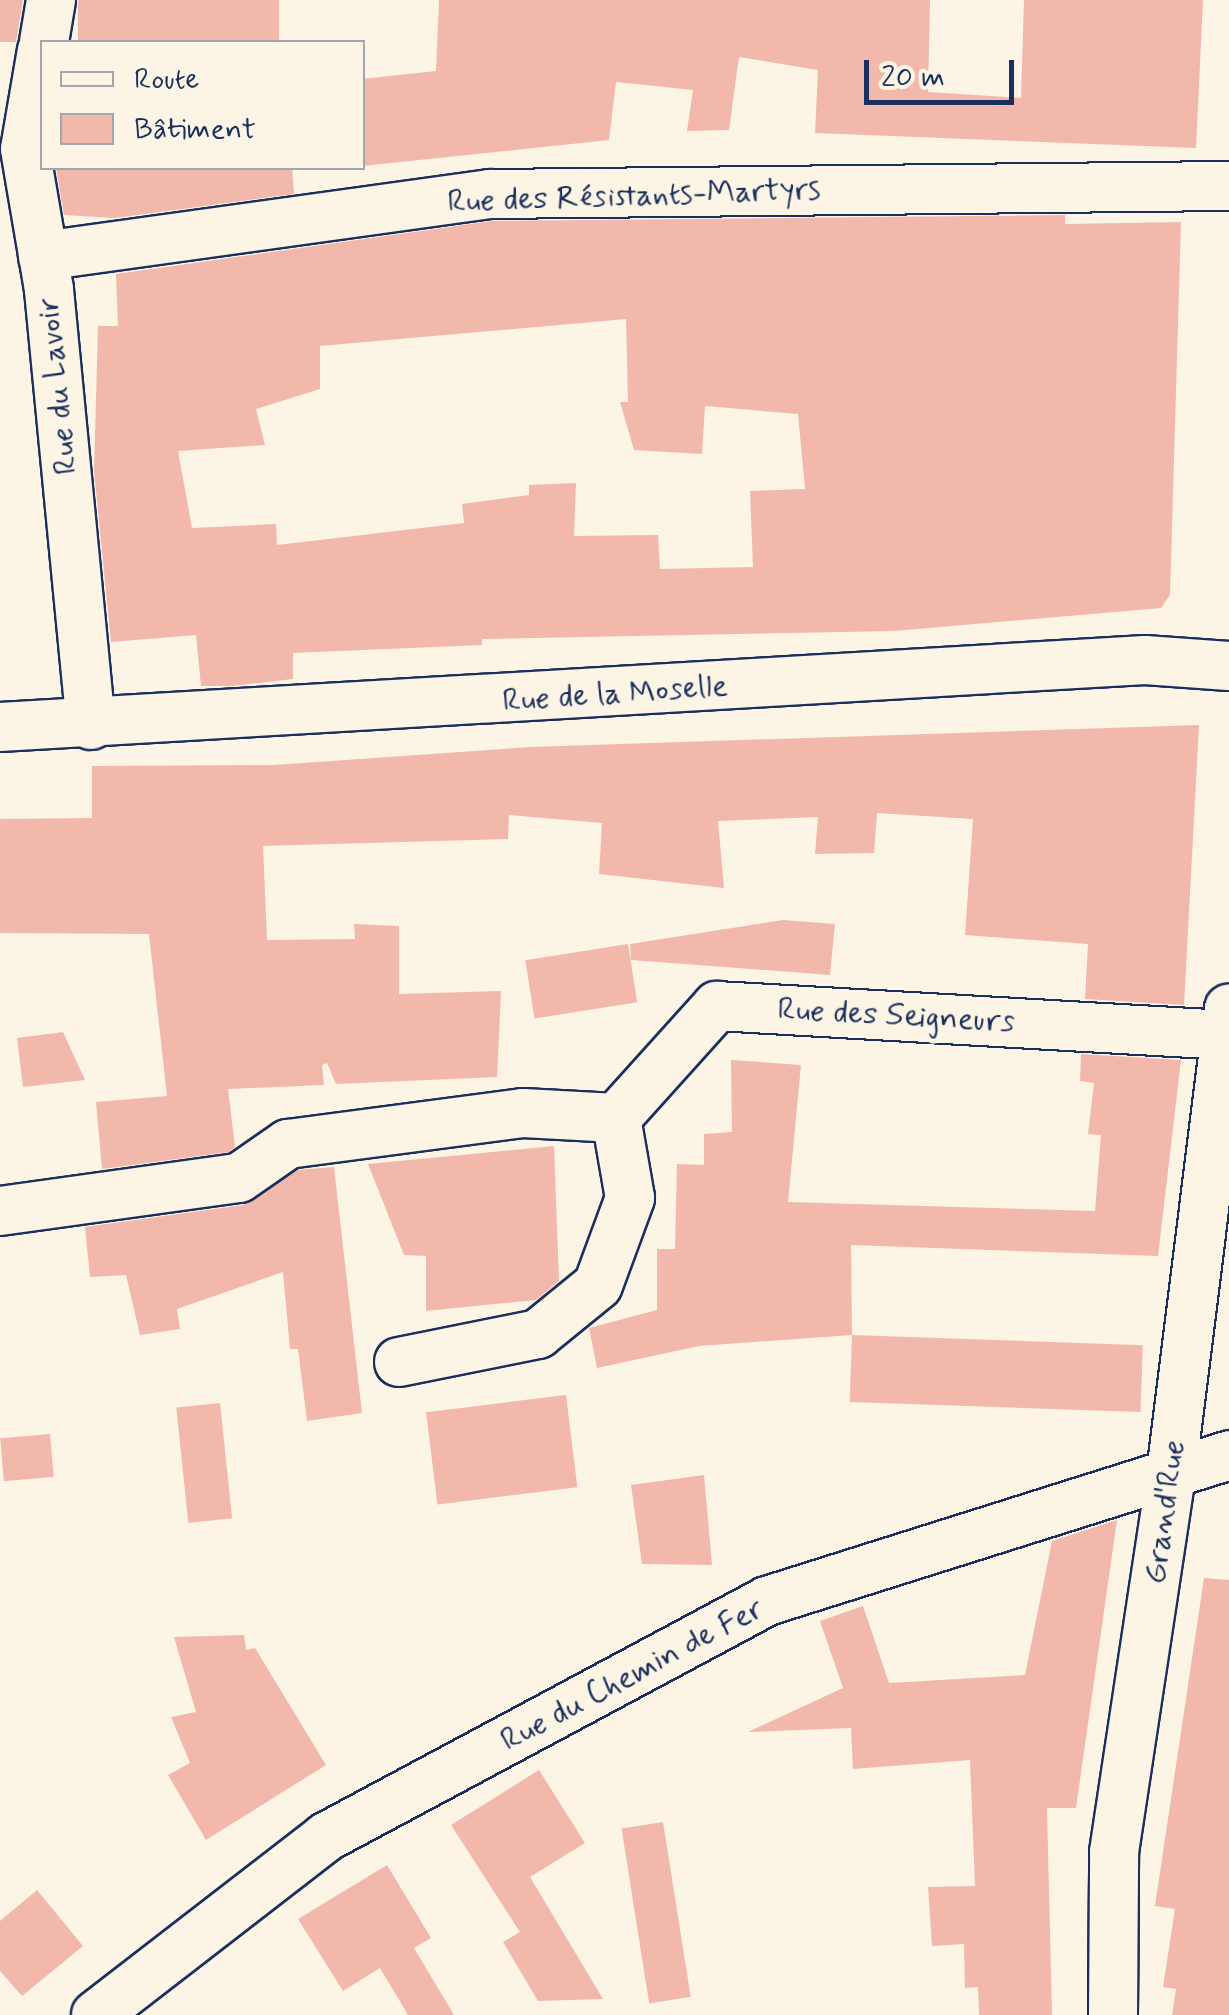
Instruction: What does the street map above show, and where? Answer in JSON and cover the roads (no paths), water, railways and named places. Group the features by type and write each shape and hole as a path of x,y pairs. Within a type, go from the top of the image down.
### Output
{"street":[{"path":"44,40 51,0"},
{"name":"Rue du Lavoir","path":"40,62 25,150 43,256 91,725"},
{"name":"Rue des Résistants-Martyrs","path":"43,256 490,194 1229,186"},
{"name":"Rue de la Moselle","path":"0,727 91,725 1145,660 1229,666"},
{"name":"Rue des Seigneurs","path":"616,1118 718,1006 1228,1022"},
{"name":"Grand'Rue","path":"1113,2015 1114,1852 1171,1474 1228,1022"},
{"path":"0,1211 239,1178 288,1144 523,1113 616,1118 630,1198 598,1285 538,1334 398,1362"},
{"name":"Rue du Chemin de Fer","path":"96,2015 326,1837 766,1601 1229,1456"}]}
